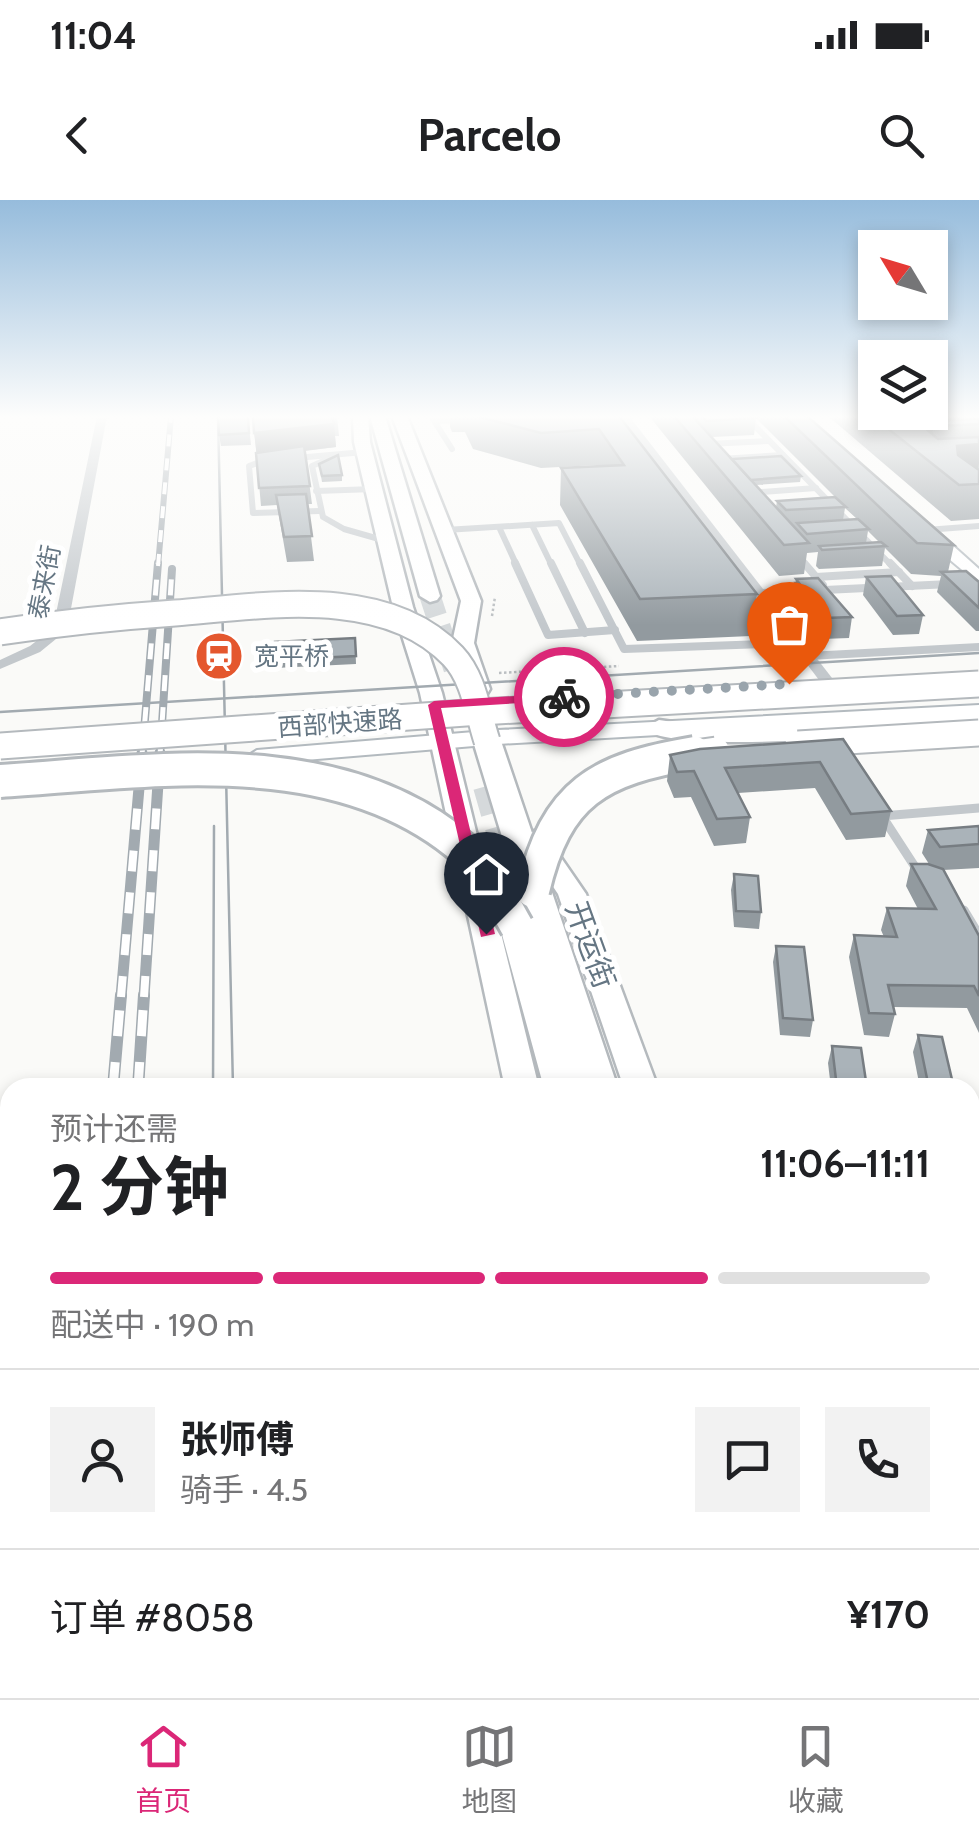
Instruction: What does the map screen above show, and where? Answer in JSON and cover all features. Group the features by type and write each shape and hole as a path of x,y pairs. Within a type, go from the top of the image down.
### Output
{"highway":[{"path":"0,632 72,621 288,606 362,612 424,633 454,657 464,672 562,1078"},
{"path":"0,650 84,629 265,616 337,617 401,634 427,652 444,679 474,778 489,807 514,902 524,909"},
{"name":"西部快速路","path":"0,746 979,684"},
{"name":"西部快速路","path":"0,760 979,700"},
{"path":"0,720 85,734 166,736"},
{"path":"659,728 714,736 979,720"},
{"path":"524,909 558,818 588,789 634,768 703,752 979,730"},
{"path":"0,781 260,772 342,786 399,807 450,837 524,909 594,1078"}],"main road":[{"path":"398,486 430,596"},
{"name":"开运街","path":"427,486 471,601 462,643 532,837 572,894 637,1078"},
{"path":"374,488 402,607 434,705 520,1078"},
{"path":"910,516 979,581"},
{"path":"402,607 433,616 456,611 471,601"},
{"path":"261,718 979,672"},
{"path":"256,756 498,737 979,712"},
{"path":"0,733 84,729"},
{"path":"498,737 694,745 836,744 979,730"},
{"path":"0,772 75,768"},
{"name":"开运街","path":"524,909 571,1078"}],"street":[{"name":"泰来街","path":"0,665 60,630 88,486"},
{"path":"678,486 827,682"}],"lane":[{"path":"251,486 253,513 319,511 344,530 386,541"},
{"path":"315,486 319,511"},
{"path":"316,491 374,488"},
{"path":"753,504 743,493 816,488 912,586"},
{"path":"808,500 827,499"},
{"path":"816,509 835,508"},
{"path":"445,530 559,523 624,649 767,644 744,612"},
{"path":"532,525 585,632"},
{"path":"924,530 979,526"},
{"path":"499,527 548,635 614,630"},
{"path":"838,532 858,531"},
{"path":"791,548 827,590"},
{"path":"861,556 881,554"},
{"path":"801,560 821,558"},
{"path":"816,577 899,572"},
{"path":"761,593 979,581"},
{"path":"808,656 979,647"},
{"path":"872,800 922,876 936,882"},
{"path":"882,816 979,808"},
{"path":"960,903 979,935"}],"path":[{"path":"596,667 599,673"}],"building":[{"path":"572,486 673,486 757,594 640,599"},
{"path":"734,486 756,486 809,543 784,545"},
{"path":"857,486 887,486 954,545 917,543"},
{"path":"306,494 312,536 284,537 276,495"},
{"path":"835,497 846,507 786,510 777,501"},
{"path":"858,519 869,529 807,534 797,523"},
{"path":"881,542 886,546 822,550 819,546"},
{"path":"966,571 979,582 979,608 941,572"},
{"path":"891,576 923,615 897,616 866,577"},
{"path":"818,578 852,617 825,618 796,583 796,579"},
{"path":"355,638 356,656 275,660 275,642"},
{"path":"843,739 891,811 851,814 820,762 725,768 750,817 717,819 694,771 677,772 670,755 700,749"},
{"path":"979,826 979,844 940,847 928,830"},
{"path":"911,864 943,869 979,936 979,996 974,986 888,985 895,1014 869,1013 854,935 897,937 887,908 936,909"},
{"path":"734,874 758,876 761,912 736,911"},
{"path":"776,946 804,947 813,1020 783,1018"},
{"path":"918,1035 942,1037 952,1078 927,1078"},
{"path":"832,1046 861,1048 866,1078 836,1078"}],"tunnel":[{"path":"430,596 454,669"},
{"path":"487,786 522,908"}],"tram line":[{"path":"220,486 224,698"},
{"path":"224,698 979,653"},
{"path":"0,712 224,698"},
{"path":"224,698 233,1078"},
{"path":"213,1078 214,826"}],"railway":[{"path":"158,566 165,486"},
{"path":"142,755 158,563"},
{"path":"160,755 172,569"},
{"path":"121,997 142,753"},
{"path":"144,997 160,753"},
{"path":"114,1078 121,995"},
{"path":"139,1078 144,995"}],"way so far":[{"path":"564,697 789,684"}],"place":[{"name":"宽平桥","path":"219,656"}],"route":[{"path":"486,934 434,705 564,697"}]}
